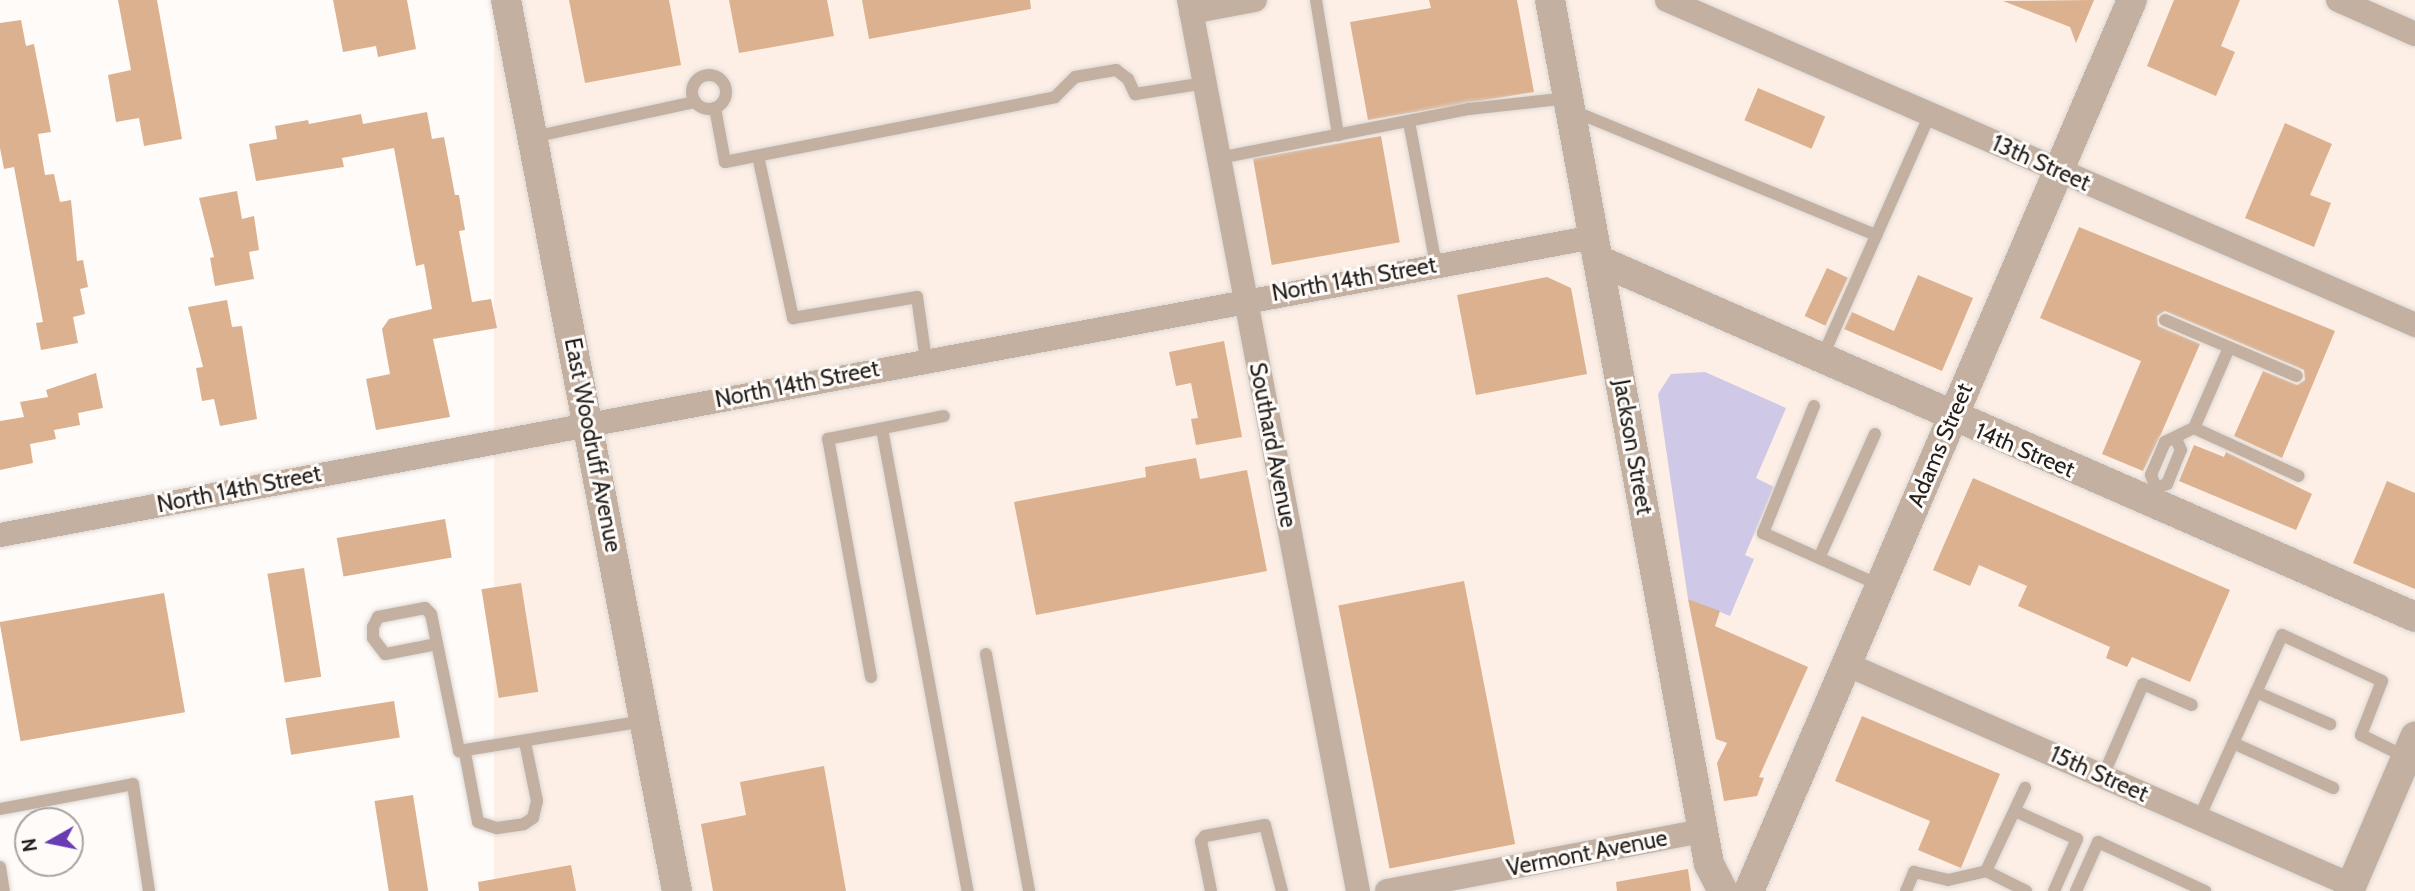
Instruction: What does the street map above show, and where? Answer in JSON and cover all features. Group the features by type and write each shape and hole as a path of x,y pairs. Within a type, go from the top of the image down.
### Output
{"street":[{"name":"East Woodruff Avenue","path":"506,0 590,424 677,891"},
{"path":"1190,6 1255,0"},
{"name":"Jackson Street","path":"1550,0 1709,864 1723,891"},
{"name":"13th Street","path":"1667,0 2415,325"},
{"name":"Adams Street","path":"1749,891 2132,0"},
{"path":"2338,0 2415,34"},
{"name":"Southard Avenue","path":"1190,6 1358,891"},
{"name":"North 14th Street","path":"0,534 1245,299 1436,265 1596,248"},
{"name":"14th Street","path":"1596,248 1821,360 1951,418 2153,496 2415,617"},
{"name":"15th Street","path":"1846,664 2199,818 2350,888"},
{"path":"2350,888 2410,747"},
{"name":"Vermont Avenue","path":"1387,891 1703,831"}],"lane":[{"path":"1316,0 1338,135"},
{"path":"715,108 725,162 1055,97 1075,76 1116,70 1128,79 1135,94 1205,83"},
{"path":"711,75 726,91 724,102 715,108 704,109 695,102 693,86 700,78 711,75"},
{"path":"533,138 695,102"},
{"path":"1219,159 1469,109 1569,104 1876,235"},
{"path":"1821,360 1930,114"},
{"path":"1409,122 1436,265"},
{"path":"758,156 793,318 917,297 926,360"},
{"path":"2165,320 2297,376"},
{"path":"2194,428 2229,348"},
{"path":"1814,406 1763,533 1879,585"},
{"path":"871,677 828,439 944,416"},
{"path":"2153,496 2167,484 2181,450 2176,439 2182,431 2194,428 2300,476"},
{"path":"882,429 968,891"},
{"path":"1819,558 1875,434"},
{"path":"437,644 385,654 373,638 373,627 378,617 425,608 431,614 437,644 454,742 465,753 478,822 497,828 524,824 533,818 537,801 525,742"},
{"path":"2199,818 2282,635 2382,681 2361,735 2410,747"},
{"path":"986,654 1029,891"},
{"path":"2103,776 2143,684 2192,705"},
{"path":"2256,692 2330,724"},
{"path":"465,753 645,721"},
{"path":"2233,743 2333,789"},
{"path":"0,809 133,784 149,891"},
{"path":"1986,871 2025,788"},
{"path":"2015,811 2077,839 2054,891"},
{"path":"1211,891 1201,841 1205,836 1265,825 1282,891"},
{"path":"2076,891 2098,842 2205,891"},
{"path":"0,867 4,891"},
{"path":"1906,891 1914,872 1948,880 1986,871 2026,891"}],"shaded area":[{"path":"494,0 2415,0 2415,891 494,891"},
{"path":"1705,372 1786,408 1756,478 1774,487 1745,555 1754,559 1730,616 1688,599 1658,394 1671,374"}],"building":[{"path":"118,0 157,0 182,139 144,146 139,118 116,122 108,75 131,70"},
{"path":"333,0 407,0 416,49 378,57 376,46 343,52"},
{"path":"569,0 669,0 681,65 585,83"},
{"path":"729,0 827,0 834,36 739,53"},
{"path":"862,0 1030,0 1031,9 869,39"},
{"path":"1429,0 1517,0 1534,92 1368,120 1350,22 1431,8"},
{"path":"2094,0 2076,43 2070,27 2003,1"},
{"path":"2174,0 2240,0 2221,46 2235,52 2216,96 2147,66"},
{"path":"21,20 26,46 34,44 51,132 38,134 45,175 54,174 60,202 71,200 77,261 83,260 88,287 80,289 85,314 73,317 78,343 41,350 36,323 43,322 14,167 4,169 0,148 0,23"},
{"path":"1758,88 1825,117 1812,149 1744,120"},
{"path":"427,112 432,139 444,137 455,195 459,195 465,230 459,231 472,302 491,299 497,328 433,339 450,417 376,430 366,379 390,374 382,329 389,319 432,309 424,264 416,266 394,148 342,158 344,167 256,181 249,144 277,139 275,126 308,120 309,124 361,114 363,124"},
{"path":"2285,123 2332,144 2310,195 2331,203 2314,247 2245,218"},
{"path":"1381,136 1400,242 1272,265 1253,159"},
{"path":"237,191 242,219 254,216 259,250 249,252 254,279 215,286 210,258 214,257 199,198"},
{"path":"2079,227 2335,331 2282,458 2234,436 2263,371 2297,385 2305,380 2304,370 2165,311 2157,316 2158,326 2200,344 2161,434 2143,471 2102,454 2141,361 2040,318"},
{"path":"1827,268 1848,278 1825,326 1805,316"},
{"path":"1918,275 1973,298 1942,371 1844,329 1852,312 1894,331"},
{"path":"1547,277 1571,288 1587,374 1476,395 1457,295"},
{"path":"227,300 232,327 242,326 257,419 220,426 214,399 202,401 196,368 203,367 188,307"},
{"path":"1224,341 1242,437 1196,445 1191,419 1198,418 1191,383 1176,386 1169,352"},
{"path":"96,373 103,408 78,413 80,425 54,430 56,439 30,444 33,463 0,470 0,421 24,417 20,402 48,397 46,390"},
{"path":"2194,445 2224,457 2226,452 2312,494 2296,530 2179,481"},
{"path":"1196,458 1200,479 1247,470 1267,571 1036,615 1014,502 1146,477 1145,467"},
{"path":"1973,478 2230,590 2190,682 2132,657 2127,667 2106,658 2110,647 2018,606 2027,586 1979,565 1970,586 1933,570"},
{"path":"2387,481 2415,493 2415,589 2353,563"},
{"path":"445,519 452,557 343,577 337,538"},
{"path":"304,568 321,677 285,682 267,574"},
{"path":"1464,581 1515,844 1389,868 1338,605"},
{"path":"521,583 538,692 499,698 481,589"},
{"path":"164,593 185,712 21,741 0,622"},
{"path":"1688,599 1720,611 1715,626 1808,667 1759,777 1764,778 1757,796 1724,801 1717,763 1727,743 1716,739"},
{"path":"394,701 400,738 291,755 285,718"},
{"path":"1862,716 2000,774 1961,868 1918,850 1930,821 1835,781"},
{"path":"824,766 846,891 713,891 701,824 746,815 740,782"},
{"path":"413,795 428,891 389,891 374,801"},
{"path":"571,865 576,891 479,891 478,882"},
{"path":"1688,869 1691,891 1617,891 1616,882"}]}
